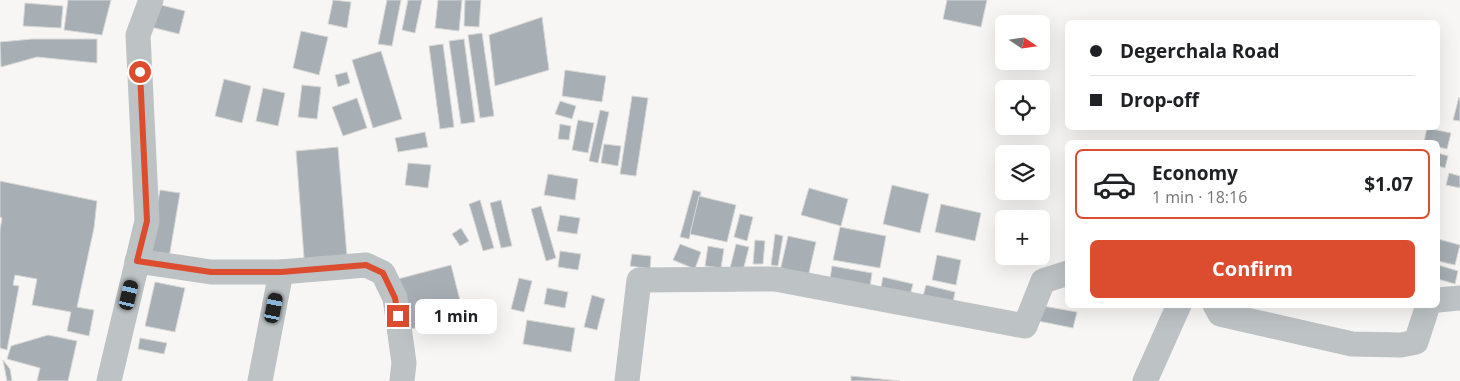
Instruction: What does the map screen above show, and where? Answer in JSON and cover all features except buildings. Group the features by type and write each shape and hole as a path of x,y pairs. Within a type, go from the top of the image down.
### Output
{"street":[{"path":"109,381 147,221 138,35 151,0"},
{"path":"137,261 211,272 281,272 366,265 383,273 395,298 404,363 402,381"},
{"path":"260,381 281,272"},
{"path":"627,381 639,280 775,279 1025,326 1043,281 1065,274"},
{"path":"1440,300 1460,298"},
{"path":"1145,381 1178,308"},
{"path":"1217,308 1220,314 1352,344 1401,345 1416,342 1427,308"}],"route":[{"path":"140,72 147,221 137,261 211,272 281,272 366,265 383,273 395,298 398,316"}]}
